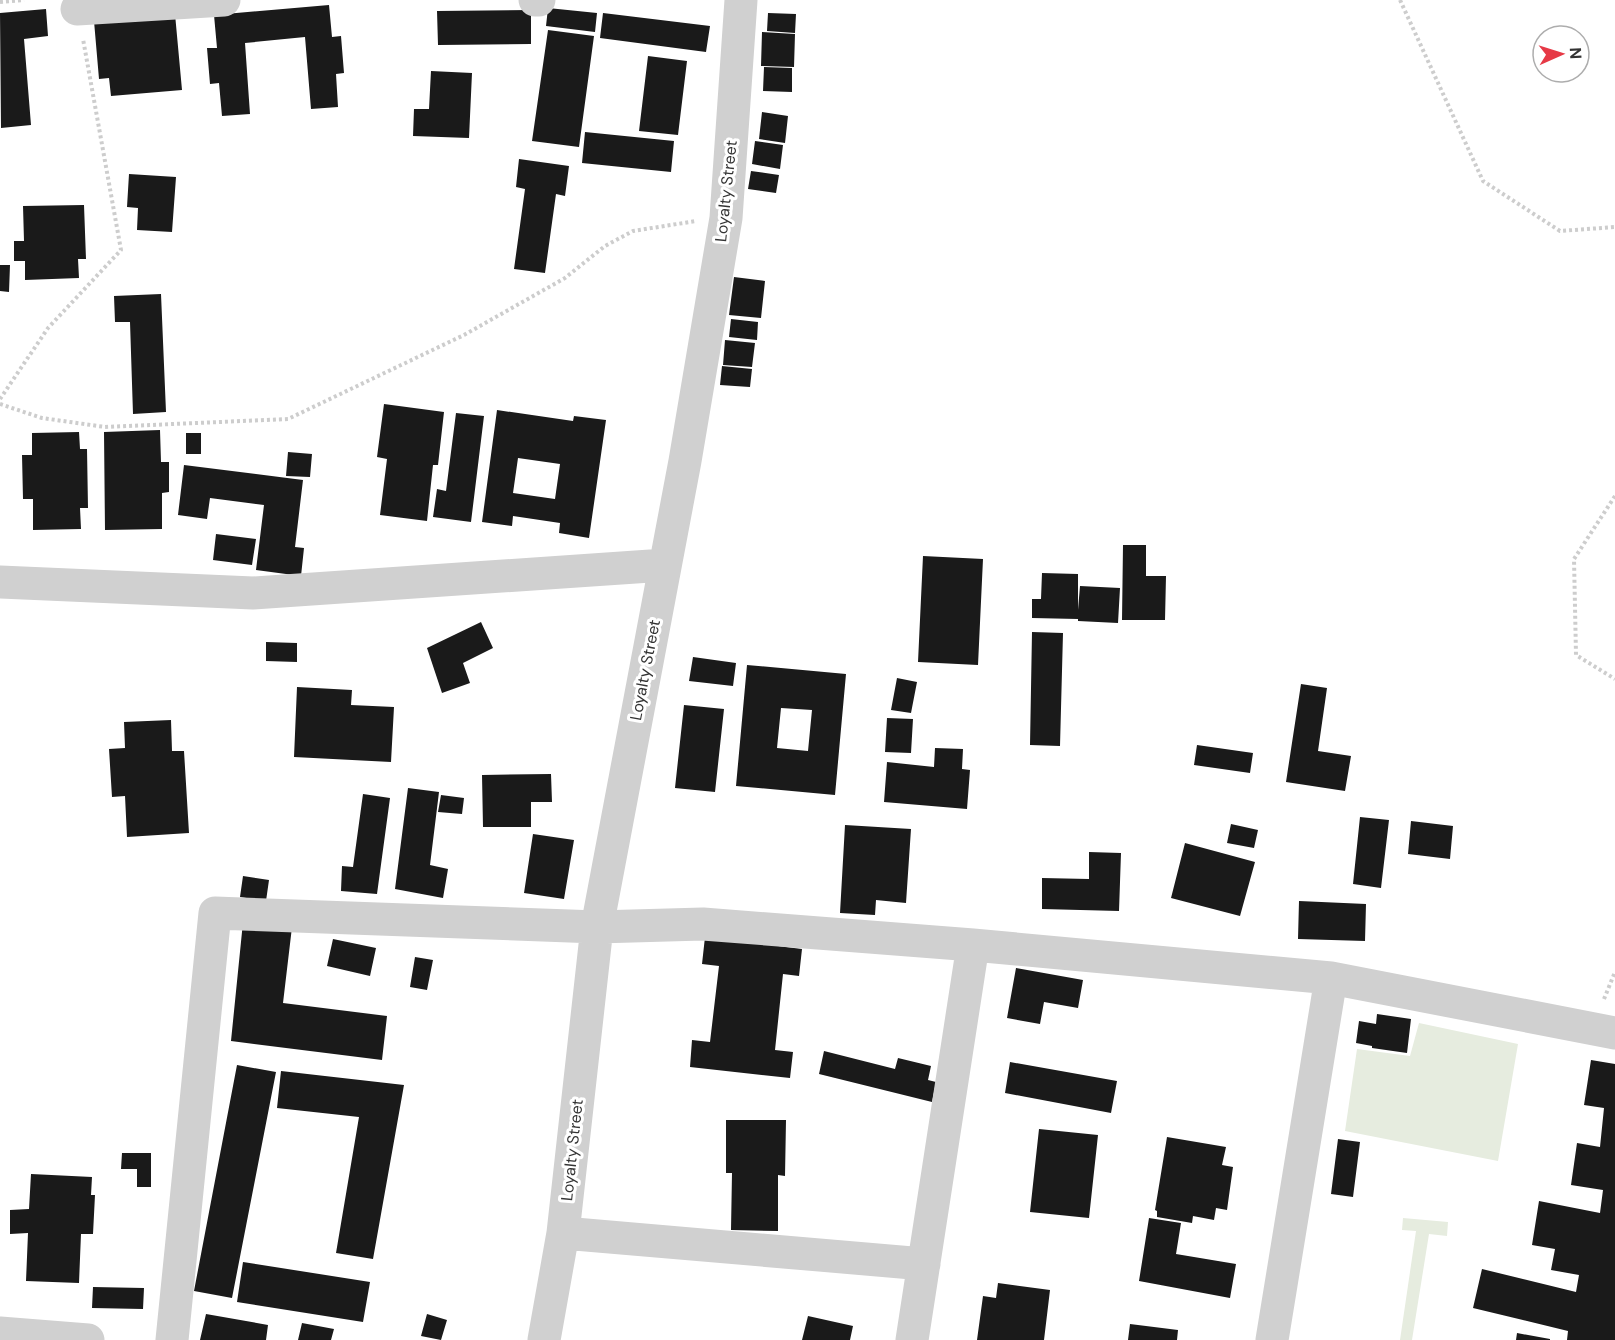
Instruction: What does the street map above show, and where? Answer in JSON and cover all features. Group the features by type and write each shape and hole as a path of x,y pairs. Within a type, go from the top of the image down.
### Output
{"street":[{"path":"77,9 224,0"},
{"name":"Loyalty Street","path":"544,1340 563,1233 597,927 685,461 726,218 741,0"},
{"path":"0,582 253,593 665,565"},
{"path":"172,1340 215,913 597,927 703,924 973,945 1331,978 1615,1033"},
{"path":"912,1340 973,945"},
{"path":"1272,1340 1331,978"},
{"path":"563,1233 924,1264"},
{"path":"0,1333 88,1340"}],"path":[{"path":"0,2 24,0"},
{"path":"1400,0 1483,181 1560,231 1615,227"},
{"path":"0,399 48,328 122,249 77,9"},
{"path":"0,404 42,418 105,427 288,420 464,335 565,278 605,246 633,231 661,225 726,218"},
{"path":"1615,496 1574,559 1576,655 1615,679"}],"shaded area":[{"path":"1419,1023 1518,1044 1498,1161 1345,1131 1357,1049 1410,1056"},
{"path":"1403,1218 1448,1222 1447,1236 1429,1234 1412,1340 1400,1340 1416,1231 1402,1230"}],"building":[{"path":"329,5 332,37 341,36 344,73 336,74 338,107 311,109 305,37 245,43 250,114 222,116 219,83 210,84 207,48 217,48 214,15"},
{"path":"548,8 597,13 595,32 546,26"},
{"path":"46,9 48,36 24,39 31,125 1,128 0,13"},
{"path":"531,10 531,44 438,45 437,11"},
{"path":"603,13 710,26 706,52 600,38"},
{"path":"768,13 796,14 795,33 767,31"},
{"path":"175,14 182,90 111,96 109,78 99,79 94,21"},
{"path":"548,30 594,36 579,147 532,141"},
{"path":"762,32 795,34 794,67 761,66"},
{"path":"648,56 687,61 678,135 639,131"},
{"path":"764,67 792,68 792,92 763,91"},
{"path":"431,71 472,73 469,138 413,136 414,109 429,109"},
{"path":"762,112 788,116 785,143 759,139"},
{"path":"585,132 674,141 671,172 582,163"},
{"path":"755,141 783,145 780,169 752,164"},
{"path":"519,159 569,166 565,196 556,194 545,273 514,269 525,189 516,187"},
{"path":"751,171 779,175 776,193 748,189"},
{"path":"129,174 176,177 172,232 137,230 138,208 127,207"},
{"path":"84,205 86,259 78,259 79,278 25,280 25,261 14,261 14,241 24,241 23,206"},
{"path":"0,265 10,265 9,292 0,291"},
{"path":"734,277 765,281 761,318 729,315"},
{"path":"161,294 166,412 133,414 130,322 115,322 114,296"},
{"path":"731,319 758,322 757,340 729,337"},
{"path":"725,340 755,343 752,367 723,365"},
{"path":"722,366 752,369 750,387 720,385"},
{"path":"384,404 444,412 438,465 433,465 427,521 380,515 387,459 377,457"},
{"path":"497,410 573,421 574,416 606,420 589,538 559,533 560,523 513,516 512,526 482,522","holes":["518,458 560,464 555,499 513,493"]},
{"path":"456,413 484,416 471,522 433,517 437,489 446,491"},
{"path":"160,430 161,462 169,462 169,492 162,493 162,529 105,530 104,432"},
{"path":"79,432 80,449 87,449 88,508 80,508 81,529 33,530 33,499 23,499 22,455 32,455 32,433"},
{"path":"186,433 201,433 201,454 186,454"},
{"path":"288,452 312,454 310,477 286,476"},
{"path":"184,465 303,480 295,547 304,548 301,576 256,570 264,505 210,498 207,519 178,515"},
{"path":"216,534 256,539 252,565 213,560"},
{"path":"1123,545 1146,545 1146,576 1166,576 1165,620 1122,620"},
{"path":"923,556 983,559 978,665 918,662"},
{"path":"1042,573 1078,574 1078,610 1080,586 1120,588 1118,623 1032,618 1032,599 1041,599"},
{"path":"481,622 493,648 463,663 470,683 442,693 427,648"},
{"path":"1032,632 1063,633 1060,746 1030,745"},
{"path":"266,642 297,643 297,662 266,661"},
{"path":"693,657 736,663 733,686 689,681"},
{"path":"747,665 846,674 835,795 736,786","holes":["781,708 812,710 808,751 777,748"]},
{"path":"897,678 917,682 911,713 891,710"},
{"path":"1301,684 1327,688 1318,751 1351,756 1345,791 1286,782"},
{"path":"297,687 352,690 351,705 394,707 391,762 294,757"},
{"path":"684,705 724,709 715,792 675,788"},
{"path":"887,718 913,719 911,753 885,752"},
{"path":"171,720 172,751 184,751 189,833 127,837 125,796 112,797 109,749 125,748 124,722"},
{"path":"1197,745 1253,753 1250,773 1194,765"},
{"path":"935,748 963,749 962,769 970,770 967,809 884,802 887,762 934,767"},
{"path":"551,774 552,802 531,802 531,827 483,827 482,775"},
{"path":"408,788 439,792 430,865 448,869 443,898 395,889"},
{"path":"363,794 390,798 377,894 341,891 342,866 353,867"},
{"path":"441,795 464,798 462,814 438,812"},
{"path":"1360,817 1389,820 1381,888 1353,884"},
{"path":"1411,821 1453,826 1450,859 1408,854"},
{"path":"1231,824 1258,830 1254,848 1227,843"},
{"path":"845,825 911,829 906,903 876,900 875,915 840,913"},
{"path":"533,834 574,840 564,899 524,893"},
{"path":"1185,843 1255,862 1240,916 1171,898"},
{"path":"1089,852 1121,853 1119,911 1042,909 1042,878 1089,879"},
{"path":"243,876 269,880 266,901 240,897"},
{"path":"1299,901 1366,904 1365,941 1298,939"},
{"path":"243,922 292,927 283,1003 387,1016 382,1060 231,1041"},
{"path":"705,937 802,949 799,976 783,974 775,1050 793,1052 790,1078 690,1067 692,1040 710,1042 719,966 702,964"},
{"path":"333,939 376,948 370,976 327,966"},
{"path":"415,957 433,960 427,990 410,987"},
{"path":"1016,968 1083,980 1078,1008 1044,1002 1040,1024 1007,1018"},
{"path":"1377,1014 1411,1019 1407,1053 1372,1048 1372,1046 1356,1043 1359,1021 1376,1024"},
{"path":"824,1051 895,1069 898,1058 931,1066 928,1080 936,1082 932,1102 819,1074"},
{"path":"1591,1060 1615,1064 1615,1340 1567,1340 1568,1331 1473,1308 1482,1269 1576,1292 1579,1275 1551,1270 1555,1249 1532,1245 1539,1201 1600,1213 1603,1190 1571,1185 1577,1143 1600,1147 1604,1108 1584,1105"},
{"path":"1010,1062 1117,1081 1111,1113 1005,1093"},
{"path":"237,1065 276,1072 232,1298 194,1291"},
{"path":"281,1071 404,1085 373,1259 336,1253 359,1117 277,1108"},
{"path":"726,1120 786,1120 785,1176 778,1175 778,1231 731,1230 732,1173 726,1173"},
{"path":"1039,1129 1098,1135 1089,1218 1030,1212"},
{"path":"1167,1137 1226,1147 1222,1165 1233,1167 1227,1210 1216,1208 1214,1220 1193,1216 1192,1223 1157,1217 1155,1210"},
{"path":"1338,1139 1360,1142 1353,1197 1331,1194"},
{"path":"122,1153 151,1153 151,1187 137,1187 137,1169 121,1169"},
{"path":"31,1174 92,1177 91,1195 95,1195 93,1234 81,1234 79,1283 26,1281 28,1233 10,1234 10,1210 29,1209"},
{"path":"1149,1218 1181,1223 1176,1254 1236,1264 1230,1298 1139,1281"},
{"path":"243,1262 370,1282 363,1322 237,1302"},
{"path":"998,1283 1050,1290 1044,1340 977,1340 983,1296 996,1298"},
{"path":"93,1287 144,1288 143,1309 92,1308"},
{"path":"206,1314 268,1325 266,1340 200,1340"},
{"path":"427,1314 447,1320 441,1340 421,1336"},
{"path":"808,1316 853,1326 850,1340 802,1340"},
{"path":"302,1323 334,1329 331,1340 298,1340"},
{"path":"1130,1324 1178,1330 1177,1340 1128,1340"},
{"path":"1517,1333 1550,1339 1550,1340 1516,1340"}]}
